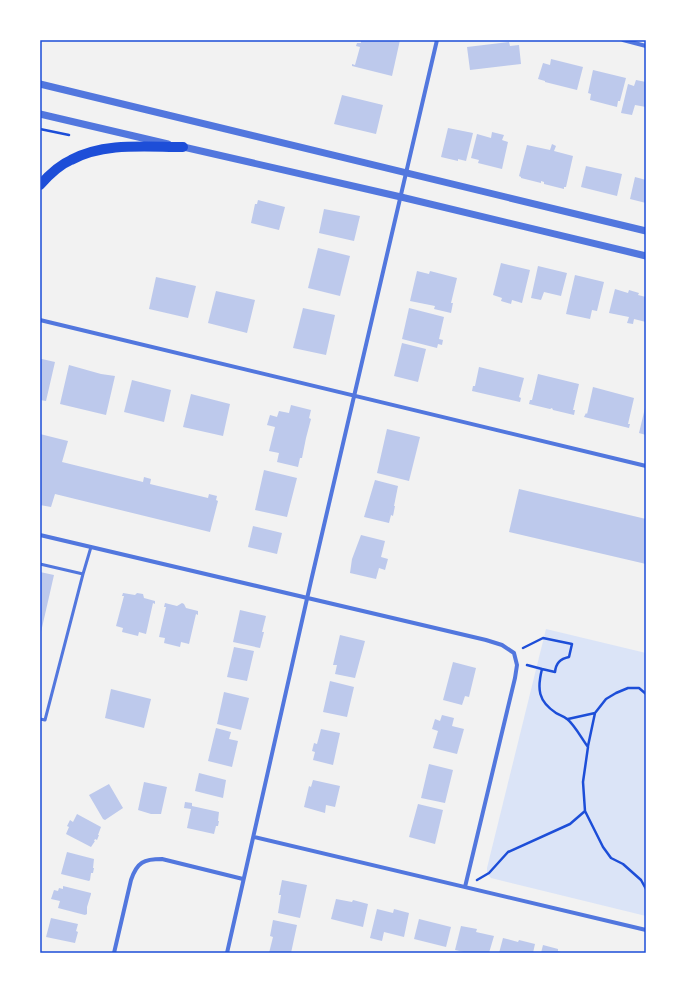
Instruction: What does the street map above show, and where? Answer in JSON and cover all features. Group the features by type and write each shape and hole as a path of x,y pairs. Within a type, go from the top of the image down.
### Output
{"main road":[{"path":"40,185 70,160 89,153 109,148 183,147"}],"street":[{"path":"227,953 307,599 437,40"},
{"path":"623,40 646,46"},
{"path":"40,84 646,231"},
{"path":"40,114 401,197 646,256"},
{"path":"40,320 646,466"},
{"path":"40,535 486,640 502,645 514,653 517,662 515,678 465,887"},
{"path":"254,838 646,930"},
{"path":"114,953 135,870 141,863 151,859 162,859 243,879"}],"lane":[{"path":"40,719 45,720 82,574 91,547"},
{"path":"40,564 82,574"}],"path":[{"path":"40,129 71,135"},
{"path":"514,653 543,638 572,644 569,657 559,662 556,666 555,672 517,662"},
{"path":"542,669 539,680 540,696 546,705 556,713 568,719 588,747"},
{"path":"646,694 638,688 628,688 616,693 606,700 595,713 583,782 585,811 603,847 611,858 623,864 641,880 646,889"},
{"path":"568,719 595,713"},
{"path":"465,887 488,873 508,852 570,824 585,811"}],"shaded area":[{"path":"546,629 646,653 646,916 491,878 487,873"}],"building":[{"path":"361,40 400,40 392,76 352,66 352,64 355,65 360,47 356,46 357,43 361,43"},
{"path":"509,42 510,46 519,45 521,64 470,70 467,47"},
{"path":"551,59 583,67 577,90 538,79 543,63 550,65"},
{"path":"593,70 626,78 617,107 590,100 591,94 588,93"},
{"path":"636,80 646,82 646,107 635,105 632,115 621,113 628,84 634,86"},
{"path":"342,95 383,105 376,134 334,124"},
{"path":"448,128 473,133 466,161 458,159 458,161 441,157"},
{"path":"492,132 504,135 502,140 508,142 502,169 478,163 479,160 471,158 477,134 491,138"},
{"path":"552,144 556,146 554,151 573,156 566,187 564,187 564,189 544,184 544,182 541,181 541,183 521,178 519,176 527,145 550,150"},
{"path":"586,166 622,174 617,196 581,187"},
{"path":"635,177 646,180 646,203 630,199"},
{"path":"258,200 285,207 279,230 251,223 255,204 257,204"},
{"path":"324,209 360,216 354,241 319,233"},
{"path":"318,248 350,256 340,296 308,288"},
{"path":"501,263 530,270 522,303 512,300 511,304 501,301 502,298 493,295"},
{"path":"538,266 567,273 561,296 544,292 541,300 531,298"},
{"path":"417,271 429,274 430,271 457,278 451,303 453,303 451,313 434,309 435,306 410,301"},
{"path":"575,275 604,282 597,311 592,310 590,319 566,314"},
{"path":"156,277 196,286 188,318 149,309"},
{"path":"615,289 628,293 629,290 646,297 646,322 634,319 633,324 627,323 629,317 609,313"},
{"path":"216,291 255,300 247,333 208,323"},
{"path":"303,308 335,315 326,355 293,348"},
{"path":"409,308 444,317 439,339 443,340 442,345 438,344 437,348 402,339"},
{"path":"402,343 426,349 418,382 394,376"},
{"path":"40,359 55,362 46,401 40,400"},
{"path":"69,365 101,374 115,376 106,415 60,404"},
{"path":"479,367 524,378 519,397 521,398 520,402 472,391 473,386 475,386"},
{"path":"538,374 579,384 573,410 575,410 574,415 553,410 552,408 550,409 529,404 530,400 532,400"},
{"path":"132,380 171,390 164,422 124,412"},
{"path":"593,387 634,398 628,424 630,424 629,428 584,417 586,413 587,414"},
{"path":"191,394 230,404 223,436 183,427"},
{"path":"291,405 311,410 309,418 311,419 302,458 300,458 298,467 277,462 279,453 269,451 275,427 267,425 270,415 277,417 279,411 289,413"},
{"path":"646,408 646,435 639,433"},
{"path":"387,429 420,437 409,481 377,473"},
{"path":"40,434 68,441 62,462 143,482 144,477 151,479 150,484 208,498 209,494 217,496 216,500 218,501 210,532 55,494 51,507 40,505"},
{"path":"264,470 297,478 287,517 255,510"},
{"path":"375,480 398,486 393,516 391,515 389,523 364,517"},
{"path":"519,489 646,519 646,564 509,532"},
{"path":"253,526 282,533 277,554 248,547"},
{"path":"361,535 385,541 381,557 388,559 385,570 379,568 376,579 350,573 352,559"},
{"path":"40,572 54,575 41,632 40,632"},
{"path":"123,593 135,595 137,593 143,594 144,598 155,601 155,604 153,603 146,634 139,632 138,636 122,632 123,628 116,626 124,596 122,596"},
{"path":"165,603 177,606 182,603 186,608 198,611 189,644 181,642 180,647 164,643 165,638 159,637 166,607 164,607"},
{"path":"240,610 266,616 260,648 233,642"},
{"path":"340,635 365,641 355,678 335,674 337,665 333,665"},
{"path":"234,647 254,651 247,681 227,677"},
{"path":"453,662 476,668 469,697 465,696 462,705 443,700"},
{"path":"330,681 354,687 347,717 323,712"},
{"path":"111,689 151,699 144,728 105,718"},
{"path":"224,692 249,698 241,730 217,724"},
{"path":"442,715 454,718 452,726 464,729 457,754 433,748 438,731 432,729 435,719 440,721"},
{"path":"216,728 231,732 229,739 238,741 232,767 208,761"},
{"path":"321,729 340,733 333,765 313,760 315,752 312,751 314,743 317,744"},
{"path":"429,764 453,770 445,803 421,798"},
{"path":"199,773 226,780 223,798 195,791"},
{"path":"313,780 340,786 335,807 326,805 325,813 304,807 309,786 311,787"},
{"path":"144,782 167,787 161,814 151,814 138,810"},
{"path":"109,784 123,808 105,820 89,795"},
{"path":"185,802 192,803 192,806 219,812 218,826 216,826 214,834 187,828 191,809 184,808"},
{"path":"418,804 443,810 435,844 409,837"},
{"path":"77,814 101,827 97,840 95,839 91,847 66,834 69,827 67,826 70,820 73,822"},
{"path":"67,852 94,859 93,873 91,873 89,881 61,874"},
{"path":"282,880 307,885 300,918 278,913"},
{"path":"63,886 91,893 87,907 87,914 85,915 58,908 60,901 51,899 54,890 58,891 59,888 63,889"},
{"path":"336,899 352,902 353,900 368,904 363,927 331,919"},
{"path":"377,909 393,913 394,909 409,913 404,937 384,932 382,941 370,938"},
{"path":"51,918 78,924 76,931 78,932 75,943 46,937"},
{"path":"419,919 451,927 446,947 414,939"},
{"path":"273,920 297,925 291,953 269,953 273,937 270,936"},
{"path":"461,926 477,929 476,932 494,936 489,953 468,953 455,950"},
{"path":"503,938 535,944 533,953 499,953"},
{"path":"543,945 558,949 558,951 564,953 541,953"}]}
